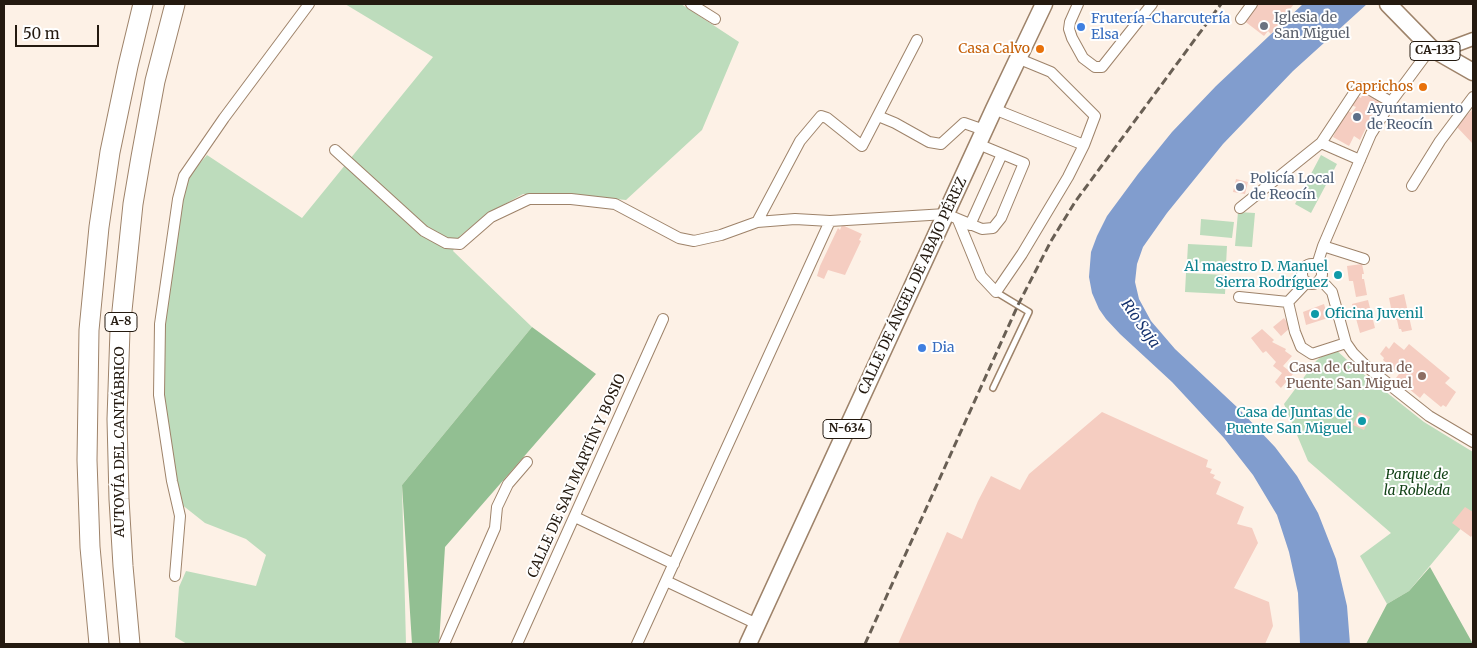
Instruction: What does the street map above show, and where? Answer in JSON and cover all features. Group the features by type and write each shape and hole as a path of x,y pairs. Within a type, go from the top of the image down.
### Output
{"highway":[{"name":"A-8","path":"100,644 89,519 87,395 90,330 99,227 110,152 143,4"},
{"name":"AUTOVÍA DEL CANTÁBRICO","path":"130,644 122,566 119,507 117,419 120,330 133,204 155,81 175,4"}],"main road":[{"name":"CA-133","path":"1388,4 1434,50 1467,69"},
{"name":"CALLE DE ÁNGEL DE ABAJO PÉREZ","path":"748,644 952,217 981,137 1042,7"}],"street":[{"path":"175,576 180,516 172,481 159,395 160,324 178,199 184,176 224,118 309,4"},
{"path":"690,4 715,19"},
{"path":"1078,4 1069,29 1083,58 1095,67 1102,67 1152,4"},
{"path":"1241,19 1252,4"},
{"path":"756,222 800,141 821,116 828,118 862,146 917,40"},
{"path":"1317,265 1371,134 1391,102 1434,50 1471,40"},
{"path":"1467,69 1464,54 1471,40"},
{"path":"952,217 981,276 996,292 1022,254 1068,177 1084,145 1095,116 1050,72 1017,58"},
{"path":"1240,208 1321,143 1358,87 1367,88 1391,102"},
{"path":"1412,186 1440,140 1473,97"},
{"path":"994,109 1084,145"},
{"path":"335,150 424,231 446,243 460,244 491,217 529,198 571,199 615,204 679,238 694,241 721,235 756,222 796,219 830,221 952,217 970,225 992,228 1001,218 1024,164 1002,154 964,123 942,144 929,142 878,116"},
{"path":"1321,143 1360,160"},
{"path":"970,225 1002,154"},
{"path":"636,644 830,221"},
{"path":"1324,246 1364,259"},
{"path":"1310,264 1317,265 1322,272 1320,279 1314,284 1307,282 1302,276 1304,268 1310,264"},
{"path":"1320,279 1332,292 1346,343 1353,353 1367,367 1413,404 1473,442"},
{"path":"1288,302 1307,282"},
{"path":"1239,297 1288,302"},
{"path":"1288,302 1295,332 1301,347 1306,352 1312,354 1346,343"},
{"name":"CALLE DE SAN MARTÍN Y BOSIO","path":"517,644 663,319"},
{"path":"444,644 495,528 497,508 508,484 527,462"},
{"path":"575,516 674,564"},
{"path":"666,581 757,624"}],"lane":[{"path":"994,388 1029,312 996,292"}],"green space":[{"path":"345,4 681,4 739,42 702,130 626,200 575,195 523,194 484,216 460,236 453,251 532,327 402,485 406,644 187,644 175,637 179,587 186,571 256,586 266,555 246,539 205,523 181,504 163,393 162,349 168,285 181,200 187,178 207,155 302,218 433,57"},
{"path":"1321,155 1337,164 1311,213 1295,204"},
{"path":"1238,212 1255,213 1252,247 1235,246"},
{"path":"1201,219 1234,222 1232,238 1200,235"},
{"path":"1188,244 1227,246 1226,265 1187,262"},
{"path":"1186,273 1226,275 1225,294 1185,292"},
{"path":"532,327 596,374 445,547 439,644 412,644 402,485"},
{"name":"Parque de la Robleda","path":"1335,349 1357,369 1424,422 1473,452 1473,514 1409,591 1387,604 1360,556 1391,533 1308,461 1284,404 1316,361"},
{"path":"1430,567 1473,644 1366,644 1387,604 1409,591"}],"water":[{"name":"Río Saja","path":"1303,4 1367,4 1293,71 1223,144 1167,213 1143,247 1137,264 1135,282 1139,299 1151,321 1175,349 1239,409 1275,447 1297,476 1318,513 1336,559 1347,606 1350,644 1300,644 1298,593 1289,552 1277,515 1253,475 1224,438 1172,382 1106,319 1092,293 1089,277 1091,252 1097,236 1107,216 1138,174 1172,132 1216,86"}],"building":[{"name":"Iglesia de San Miguel","path":"1255,4 1294,4 1271,34 1268,31 1264,36 1243,20"},
{"name":"Ayuntamiento de Reocín","path":"1363,93 1379,102 1360,140 1354,136 1349,146 1333,137 1346,110 1352,113 1356,107 1351,105 1356,95 1361,98"},
{"path":"1473,109 1473,144 1456,126"},
{"name":"Policía Local de Reocín","path":"1236,179 1248,182 1245,194 1233,192"},
{"path":"842,225 862,234 859,240 861,241 845,275 828,270 824,279 817,276 820,266 838,228 840,230"},
{"path":"1362,264 1364,274 1362,274 1362,279 1364,279 1367,295 1356,297 1353,281 1349,281 1347,266"},
{"path":"1404,294 1412,330 1402,332 1399,329 1397,320 1395,320 1394,312 1392,313 1389,298"},
{"path":"1368,300 1375,328 1360,333 1352,304"},
{"name":"Oficina Juvenil","path":"1324,304 1328,318 1306,325 1303,312"},
{"path":"1284,318 1291,327 1281,336 1273,327"},
{"path":"1262,329 1274,340 1272,342 1286,349 1285,351 1292,356 1283,366 1293,374 1281,388 1275,382 1282,373 1273,366 1276,362 1266,351 1263,353 1251,338"},
{"name":"Casa de Cultura de Puente San Miguel","path":"1394,342 1404,350 1409,344 1450,378 1445,383 1456,392 1446,407 1443,405 1441,407 1424,393 1420,398 1396,378 1399,374 1383,360 1384,358 1380,354 1386,346 1389,349"},
{"path":"1102,412 1208,460 1206,467 1212,469 1210,473 1215,475 1213,478 1221,482 1216,494 1244,507 1237,524 1252,528 1258,543 1234,588 1269,602 1273,626 1265,644 898,644 947,532 962,539 991,476 1020,490 1029,474"},
{"name":"Casa de Juntas de Puente San Miguel","path":"1359,412 1370,417 1364,430 1353,425"},
{"path":"1465,507 1473,512 1473,534 1471,537 1452,523"}],"railway":[{"path":"865,644 1018,305 1051,241 1075,202 1221,4"}],"place":[{"name":"Iglesia de San Miguel","path":"1264,26"},
{"name":"Frutería-Charcutería Elsa","path":"1081,27"},
{"name":"Casa Calvo","path":"1040,49"},
{"name":"Caprichos","path":"1423,87"},
{"name":"Ayuntamiento de Reocín","path":"1357,117"},
{"name":"Policía Local de Reocín","path":"1240,187"},
{"name":"Al maestro D. Manuel Sierra Rodríguez","path":"1338,275"},
{"name":"Oficina Juvenil","path":"1315,314"},
{"name":"Dia","path":"922,348"},
{"name":"Casa de Cultura de Puente San Miguel","path":"1422,376"},
{"name":"Casa de Juntas de Puente San Miguel","path":"1362,421"}]}
